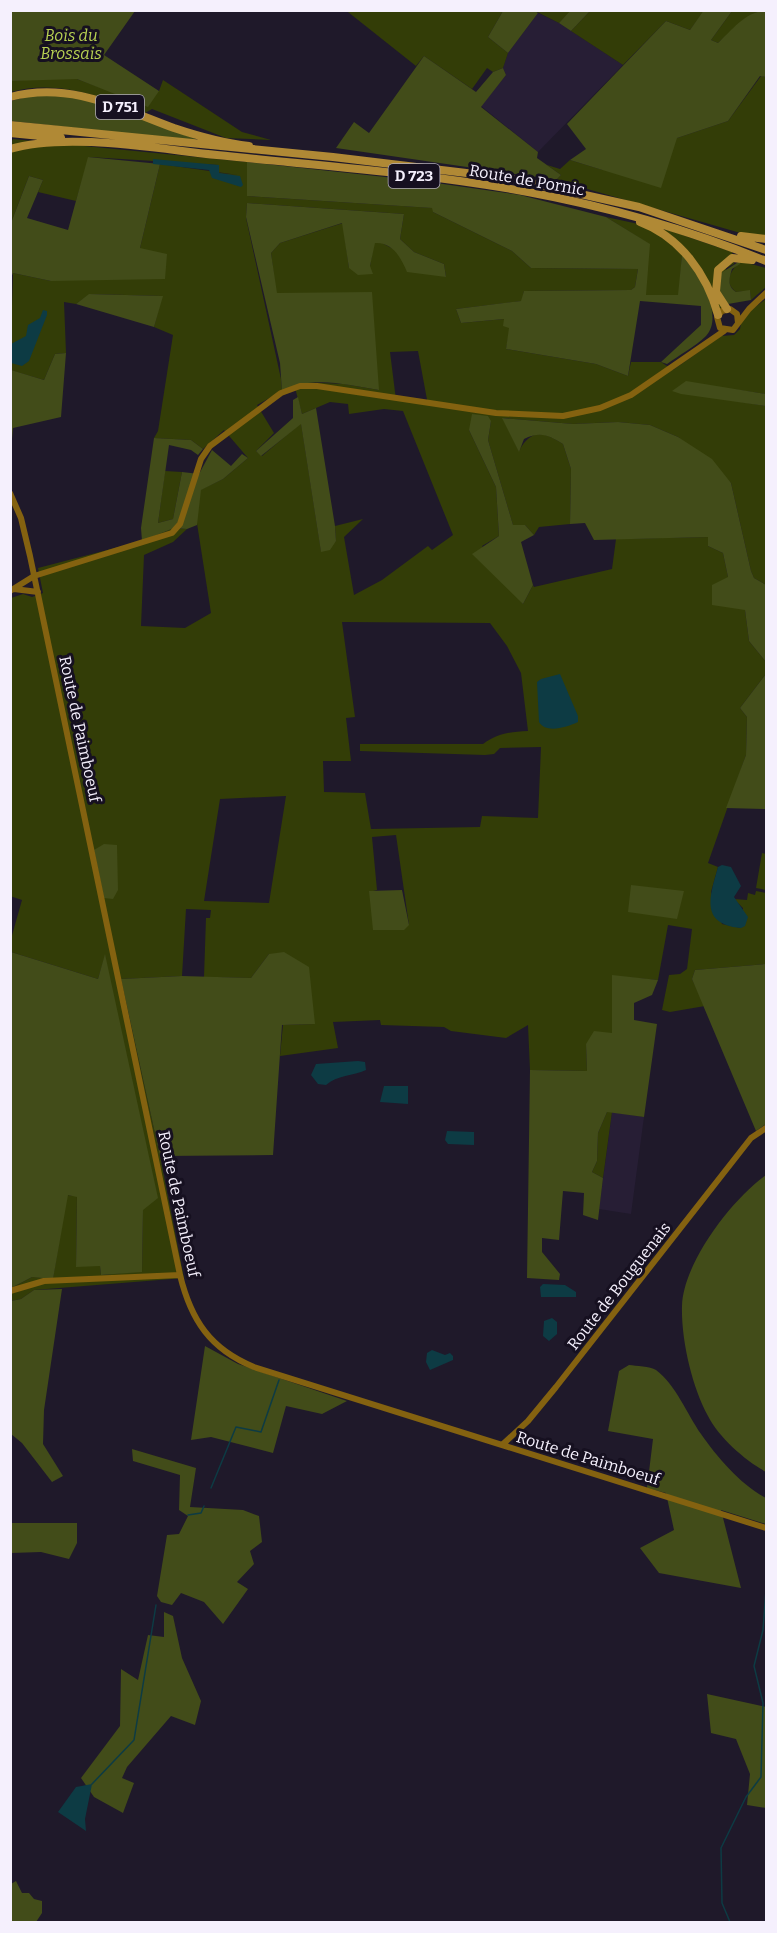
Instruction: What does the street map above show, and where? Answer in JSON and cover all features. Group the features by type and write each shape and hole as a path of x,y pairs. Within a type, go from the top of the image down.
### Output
{"highway":[{"name":"D 751","path":"10,96 45,91 72,93 106,102 195,135 278,152"},
{"name":"D 723","path":"10,125 278,152"},
{"name":"D 723","path":"10,133 122,145"},
{"path":"10,149 57,142 122,145"},
{"name":"Route de Pornic","path":"122,145 491,186 626,214 684,231 766,263"},
{"name":"Route de Pornic","path":"278,152 530,182 639,207 719,232 766,250"},
{"path":"626,214 655,230 689,257 706,282 717,319"},
{"path":"719,232 766,239"},
{"path":"730,310 720,302 716,288 716,275 719,267 727,260 737,257 766,263"}],"street":[{"path":"12,590 34,576 172,533 180,524 205,452 249,413 289,389 317,386 486,411 550,417 600,408 640,389 705,341 724,331 733,330 766,293"},
{"path":"705,341 717,319 730,310 756,302"},
{"path":"730,310 736,314 738,323"},
{"path":"717,319 724,331"},
{"name":"Route de Paimboeuf","path":"10,493 25,531 180,1275 188,1305 196,1323 214,1344 232,1357 254,1367 766,1528"},
{"path":"12,590 38,592"},
{"name":"Route de Bouguenais","path":"502,1444 528,1421 751,1138 766,1128"},
{"path":"10,1291 44,1281 180,1275"}],"shaded area":[{"path":"538,13 559,23 623,65 538,152 481,106 506,75 503,68 508,53"},
{"path":"153,159 219,165 219,173 240,176 243,185 241,187 212,178 209,170 153,164"},
{"path":"43,310 47,311 47,315 29,361 22,366 11,363 11,344 26,336 28,325 40,318"},
{"path":"560,674 578,716 578,722 563,727 546,728 539,722 537,682"},
{"path":"722,865 731,867 741,886 734,897 748,917 745,926 741,928 719,921 713,915 711,898 718,867"},
{"path":"365,1062 366,1070 335,1079 326,1085 318,1084 311,1075 316,1064"},
{"path":"384,1086 408,1086 408,1104 380,1102"},
{"path":"612,1112 644,1117 631,1214 599,1209"},
{"path":"447,1131 474,1132 474,1145 448,1144 445,1140"},
{"path":"543,1284 565,1285 576,1292 576,1297 541,1297 540,1287"},
{"path":"552,1318 557,1322 557,1334 549,1341 543,1336 544,1321"},
{"path":"432,1350 445,1355 450,1353 453,1360 430,1370 426,1362 427,1353"},
{"path":"92,1784 85,1819 86,1831 58,1812 76,1787"}],"green space":[{"name":"Bois du Brossais","path":"11,10 135,11 104,55 159,91 148,107 77,79 11,81"},
{"path":"571,10 590,11 571,31 559,23"},
{"path":"704,10 732,11 711,40 718,43 752,14 766,11 766,77 760,76 728,121 677,138 661,188 570,160 586,149 567,124 666,21 690,30"},
{"path":"503,11 488,37 508,53 503,68 493,72 487,68 472,89 424,56 416,66 348,12"},
{"path":"503,11 535,11 538,13 508,53 488,37"},
{"path":"535,11 571,11 559,23"},
{"path":"590,11 704,11 690,30 666,21 623,65 571,31"},
{"path":"732,11 759,11 743,20 718,43 711,40"},
{"path":"424,56 476,92 493,72 503,68 506,75 481,107 538,152 537,158 561,175 556,180 336,148 354,122 369,133"},
{"path":"761,76 766,77 766,237 744,234 556,180 561,175 547,165 560,169 570,160 603,170 677,138 728,121"},
{"path":"77,79 104,89 159,91 163,80 242,132 271,140 226,138 152,109 145,113 79,92 45,88 11,92 10,81"},
{"path":"34,95 75,97 95,101 196,139 195,141 11,121 11,101"},
{"path":"13,139 247,162 247,196 433,208 433,212 512,251 531,268 638,269 635,287 631,290 524,291 522,301 456,309 461,323 504,319 510,328 506,349 596,364 628,376 631,362 661,362 673,370 721,336 734,335 740,329 742,317 766,299 766,394 724,388 736,401 766,406 766,585 754,578 751,571 731,483 678,437 650,425 618,422 573,424 503,418 519,451 533,436 538,434 549,437 563,444 571,469 570,524 539,527 534,535 525,525 513,525 488,440 491,421 469,430 496,487 499,536 482,546 523,604 533,585 534,587 612,569 616,539 708,537 708,546 723,553 728,577 745,610 749,641 766,662 766,674 740,708 747,717 746,755 708,863 718,867 711,892 722,924 741,928 743,908 734,899 747,900 748,893 755,895 756,891 766,893 766,964 695,970 692,979 705,1006 670,1012 662,1010 669,975 680,974 687,969 692,929 668,925 658,980 612,976 612,1033 586,1044 587,1071 530,1070 528,1025 506,1038 451,1031 444,1027 381,1025 380,1020 333,1022 338,1048 280,1056 283,1025 314,1024 269,954 251,978 204,977 206,918 210,918 211,910 186,909 182,976 121,979 184,1278 34,1290 21,1299 11,1301 11,1288 32,1277 53,1278 67,1195 77,1196 76,1266 100,1266 101,1275 142,1271 143,1210 105,956 98,979 11,952 11,939 22,900 10,896 11,598 23,594 32,597 43,593 38,568 138,542 174,528 187,529 173,542 144,555 141,626 185,628 211,613 196,517 200,490 223,479 248,458 224,430 203,449 191,440 154,438 158,431 173,335 154,327 162,296 90,294 76,304 64,302 66,353 55,354 44,380 10,370 13,273 51,281 140,248 160,164 219,172 218,165 89,157 76,201 38,192 43,180 29,176 11,223 10,145","holes":["247,203 404,214 400,239 414,252 444,264 446,277 382,243 374,243 370,266 349,268 343,223 280,243 271,253 276,293 379,390 344,384 301,382 294,384 302,414 330,402 348,404 349,414 384,409 403,411 453,535 432,550 428,546 382,580 354,595 344,537 363,519 335,526 336,541 321,551 301,423 262,456 256,451 274,433 257,405 282,391 246,218","418,351 428,405 396,400 390,352","342,622 490,623 507,646 521,673 528,731 504,734 483,744 360,744 360,751 485,755 494,754 500,748 541,747 538,818 482,816 480,827 371,829 365,793 324,792 323,761 351,761 346,718 355,717","286,796 269,903 204,901 220,799","396,835 409,925 369,892 377,890 372,837"]},
{"path":"88,157 160,164 140,248 167,254 165,279 51,281 13,273 11,278 11,223 29,176 43,180 27,218 68,230"},
{"path":"247,162 422,181 520,195 606,217 650,244 646,295 678,295 682,255 695,271 707,294 713,317 711,327 706,336 692,347 667,364 661,362 701,325 701,306 640,301 628,376 596,364 506,349 509,328 503,326 504,319 461,323 456,309 521,301 524,291 631,290 635,287 638,269 531,268 512,251 433,212 432,208 247,196"},
{"path":"247,203 404,214 400,239 414,252 444,264 446,277 407,272 399,256 391,248 375,243 370,266 373,274 358,275 349,268 342,223 280,243 271,253 277,293 372,292 379,390 317,382 293,386 282,391 280,363 246,217"},
{"path":"606,217 671,231 732,252 734,264 726,268 728,304 713,314 705,290 682,256 679,295 645,295 649,244"},
{"path":"740,261 766,268 766,287 751,300 750,291 736,292 730,284 731,273"},
{"path":"740,261 740,264 732,269 730,285 736,292 750,290 751,300 728,304 720,295 721,273"},
{"path":"89,294 163,296 154,327 76,304"},
{"path":"66,353 61,417 13,428 11,450 11,370 44,380 55,354"},
{"path":"686,381 766,394 766,406 672,391"},
{"path":"298,397 302,414 316,408 335,526 336,541 330,550 321,552 301,424 261,456 256,451 293,418 293,400"},
{"path":"472,414 488,416 491,421 488,440 513,525 525,525 534,535 521,542 533,585 523,604 472,554 499,536 496,487 469,430"},
{"path":"502,418 573,424 618,422 650,425 678,437 712,459 731,483 754,578 766,585 766,662 749,641 745,610 712,605 712,585 728,577 723,553 708,546 708,537 594,540 585,523 570,524 571,469 563,444 549,436 535,435 524,439 519,452"},
{"path":"154,438 191,440 203,449 198,455 191,450 169,445 158,523 173,519 182,472 199,474 212,450 231,466 242,454 248,458 223,479 201,490 197,525 187,529 174,528 142,541 141,528"},
{"path":"165,471 182,472 173,519 158,523"},
{"path":"766,674 766,809 726,808 746,755 747,717 740,708"},
{"path":"104,844 117,845 118,890 113,899 104,898 94,850"},
{"path":"762,853 766,854 766,890 756,888"},
{"path":"631,885 684,891 677,919 628,912"},
{"path":"402,890 409,925 404,930 373,930 369,891"},
{"path":"11,952 98,979 105,954 158,1198 143,1210 142,1272 101,1275 100,1266 76,1267 77,1197 68,1195 53,1279 32,1277 11,1288"},
{"path":"284,952 309,967 315,1024 282,1025 273,1155 160,1156 121,979 182,976 251,978 269,954"},
{"path":"766,964 766,1124 756,1131 692,979 695,970"},
{"path":"612,975 658,980 652,995 634,1003 634,1020 657,1024 644,1117 607,1112 598,1133 597,1161 592,1172 603,1178 598,1220 583,1215 584,1193 563,1191 559,1240 542,1238 542,1252 560,1274 559,1280 527,1278 530,1070 587,1071 586,1044 594,1031 612,1033"},
{"path":"607,1112 612,1112 603,1178 592,1172 597,1161 598,1133"},
{"path":"766,1175 766,1472 734,1448 708,1416 697,1391 689,1362 683,1333 682,1306 691,1271 712,1233 739,1200"},
{"path":"62,1289 44,1410 43,1444 63,1476 52,1482 22,1443 11,1434 11,1301 21,1299 34,1290"},
{"path":"205,1346 238,1364 347,1401 322,1414 286,1406 273,1453 211,1437 191,1440"},
{"path":"629,1365 647,1367 663,1376 701,1434 722,1461 748,1486 766,1498 766,1524 721,1510 741,1588 659,1573 640,1548 674,1530 666,1493 647,1488 653,1439 608,1431 619,1371"},
{"path":"132,1449 196,1468 190,1507 243,1510 259,1516 262,1542 250,1551 254,1564 237,1582 248,1589 223,1624 204,1602 181,1593 172,1605 161,1602 157,1596 167,1535 179,1534 188,1516 179,1510 180,1475 133,1461"},
{"path":"10,1523 77,1523 77,1543 69,1559 41,1552 11,1553"},
{"path":"164,1612 173,1616 182,1658 201,1701 195,1725 171,1716 127,1767 122,1778 134,1783 123,1813 94,1797 81,1778 120,1726 121,1669 138,1680 148,1635 164,1637"},
{"path":"707,1694 766,1707 766,1808 747,1805 750,1774 736,1739 711,1733"},
{"path":"16,1881 22,1893 29,1893 34,1899 42,1901 42,1913 36,1922 11,1922 11,1884"}],"waterway":[{"path":"211,1488 236,1427 261,1432 279,1380"},
{"path":"188,1515 201,1513 204,1506"},
{"path":"730,1922 722,1903 721,1848 746,1797 761,1777 763,1703 754,1666 763,1630 766,1590"},
{"path":"92,1784 134,1740 156,1605"}]}
